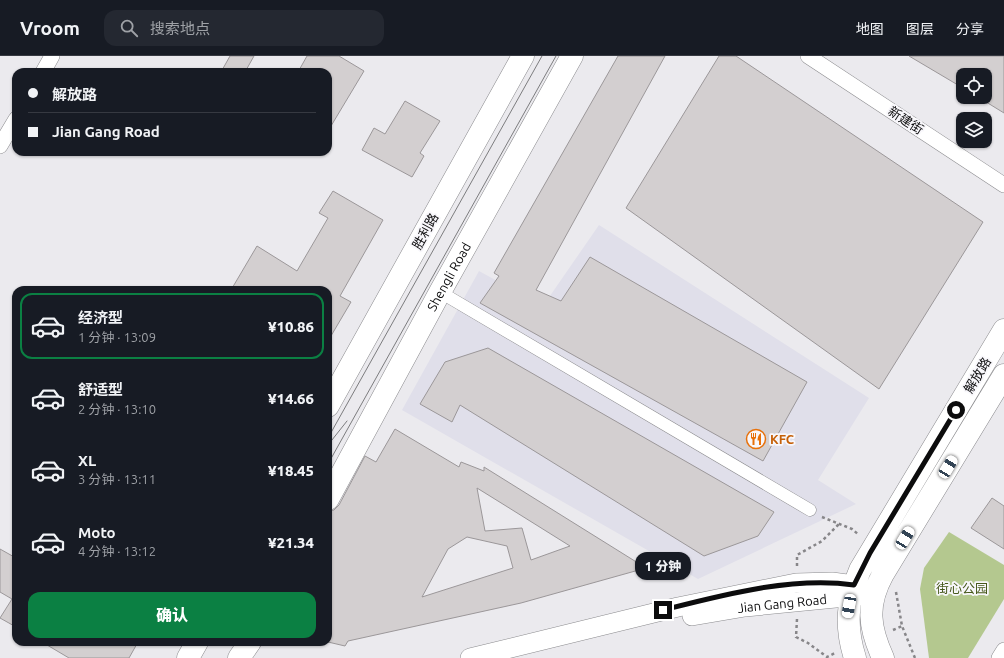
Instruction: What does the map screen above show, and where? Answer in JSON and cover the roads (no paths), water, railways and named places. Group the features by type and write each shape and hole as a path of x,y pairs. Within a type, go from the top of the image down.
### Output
{"main road":[{"name":"胜利路","path":"332,399 523,56"},
{"name":"Shengli Road","path":"332,492 440,292 572,56"},
{"name":"解放路","path":"859,592 860,570 1004,330"},
{"name":"解放路","path":"859,592 892,559 1004,375"},
{"path":"855,658 848,628 847,614 859,592"},
{"path":"859,592 871,622 874,637 883,658"},
{"path":"188,658 195,646"},
{"path":"239,658 247,646"},
{"path":"256,646 259,658"}],"street":[{"path":"45,68 52,56"},
{"name":"新建街","path":"808,56 1004,185"},
{"path":"0,146 12,126"},
{"path":"440,292 810,510"},
{"name":"Jian Gang Road","path":"470,658 678,607 766,588 796,583 822,582 859,592"},
{"name":"Jian Gang Road","path":"523,658 706,613 859,592"},
{"path":"999,658 1004,650"}],"tram line":[{"path":"332,431 542,56"},
{"path":"332,457 556,56"},
{"path":"332,440 347,421"}],"place":[{"name":"KFC","path":"756,439"}],"park label":[{"name":"街心公园","path":"962,588"}]}
